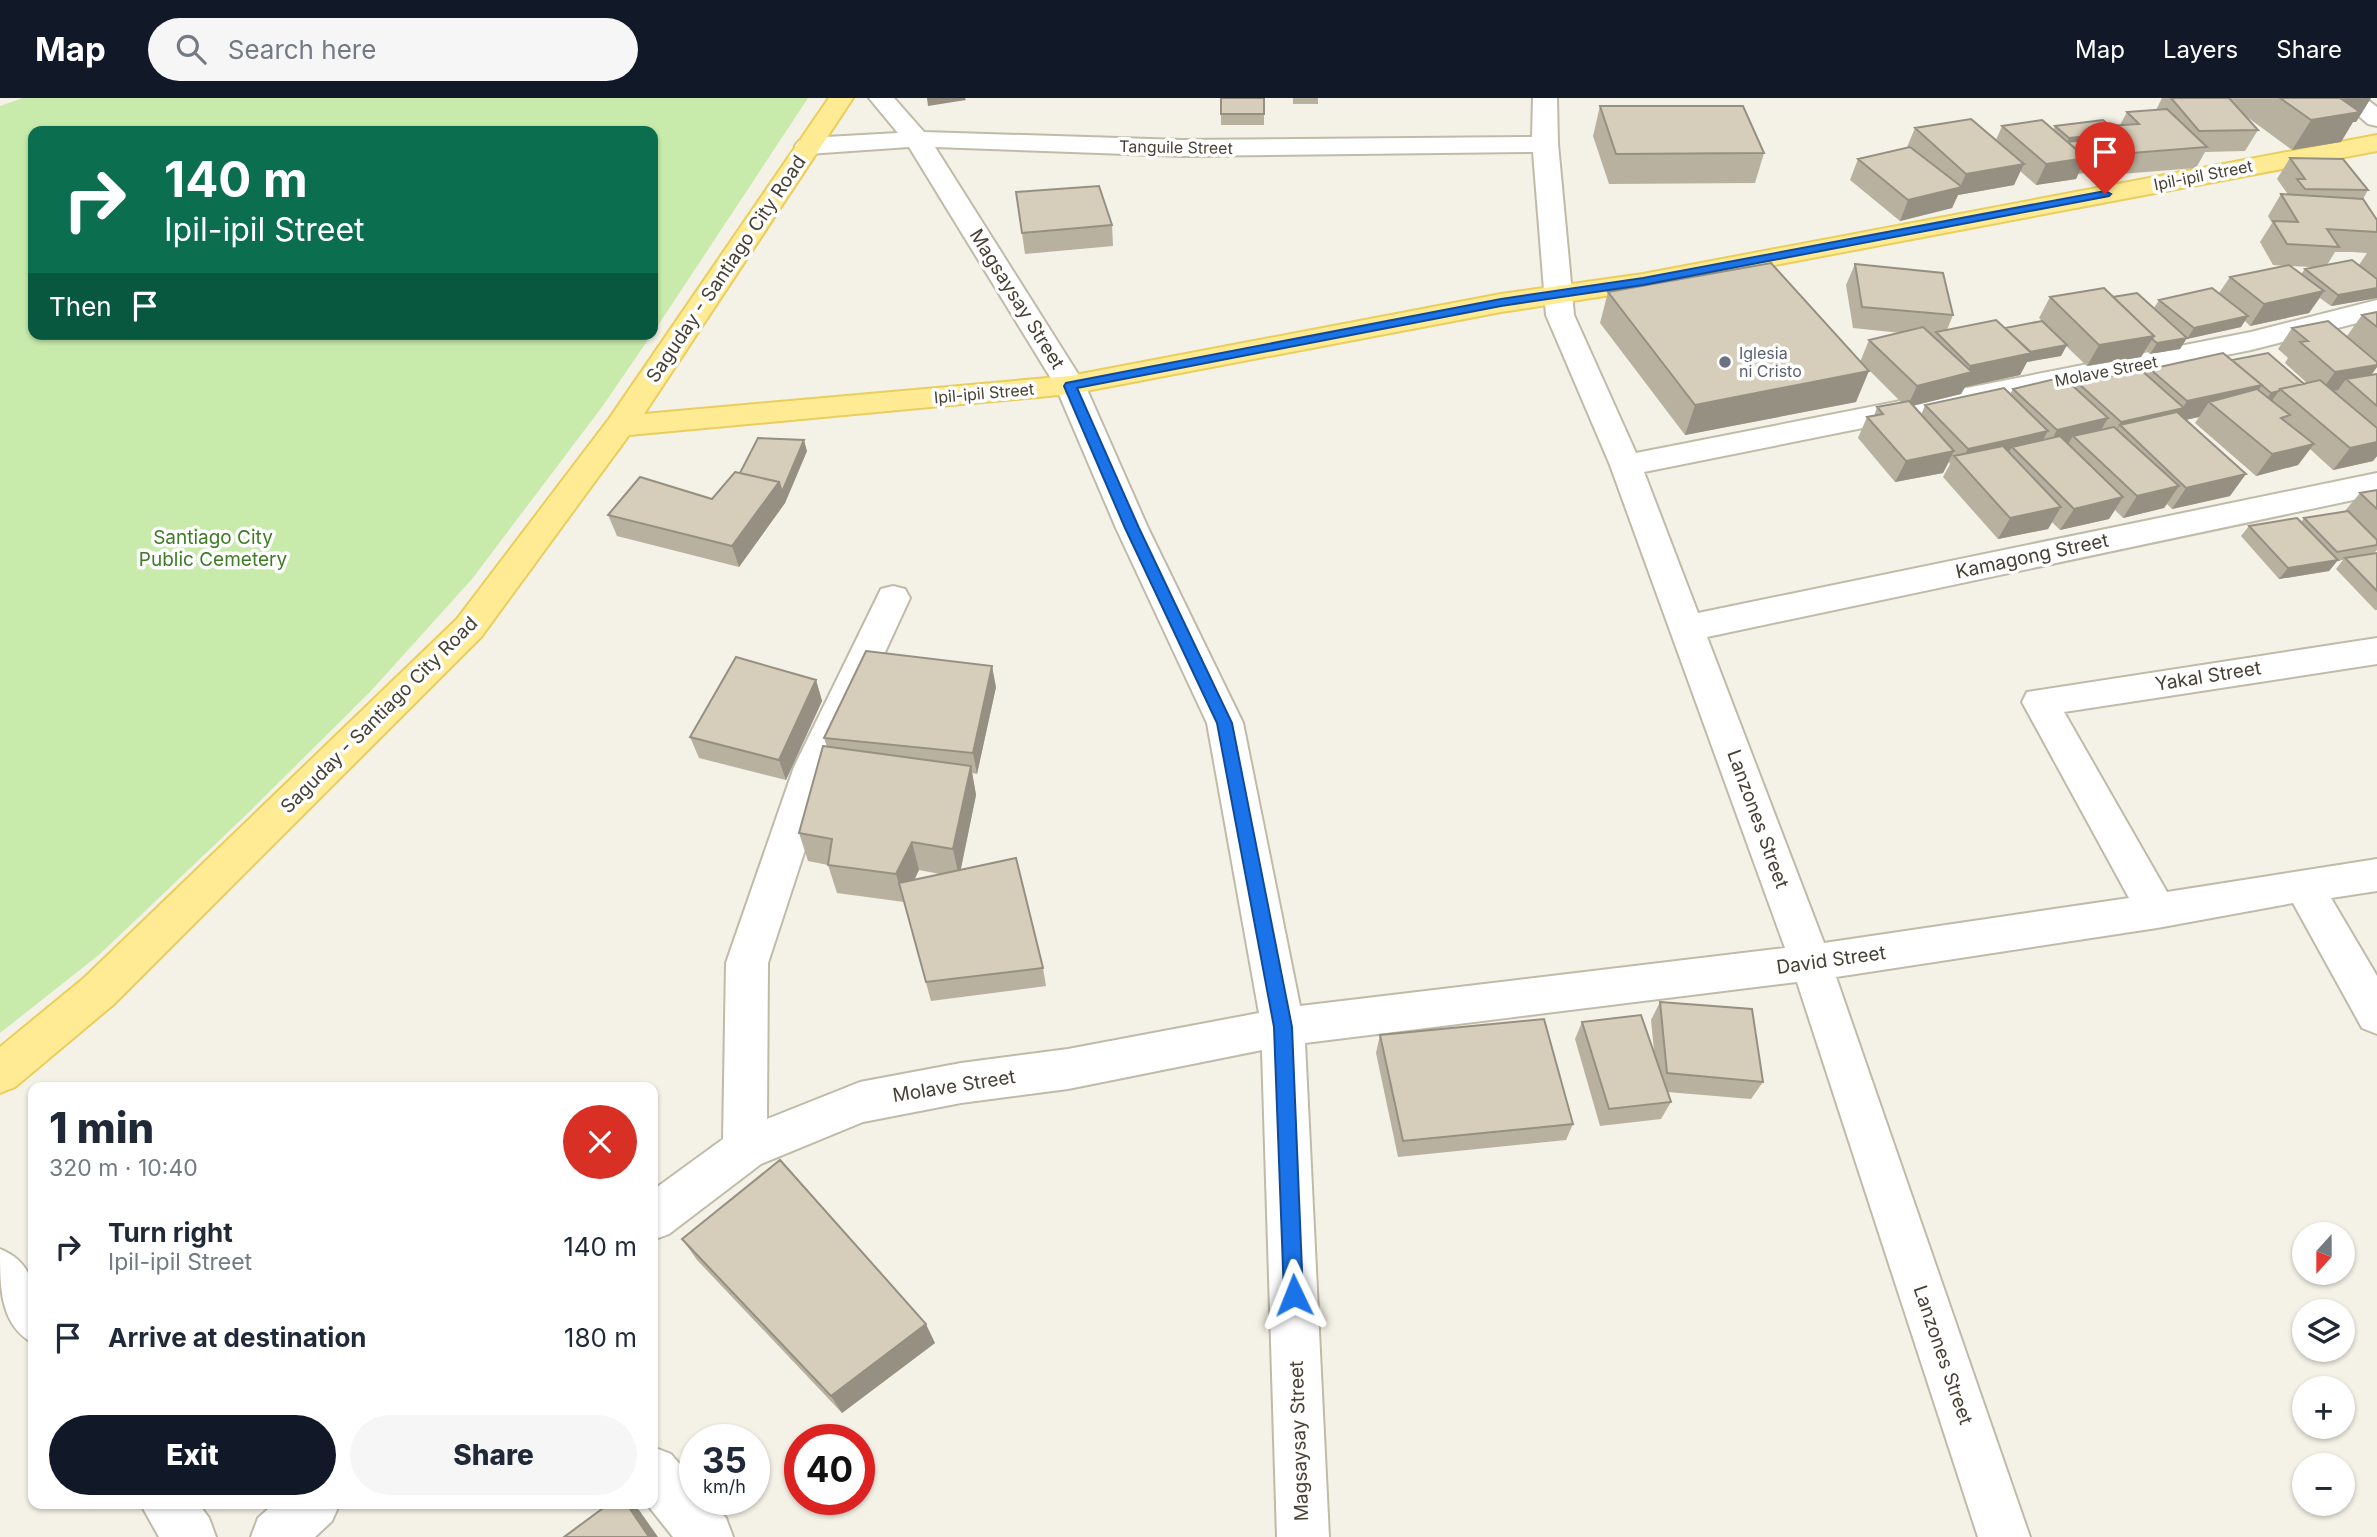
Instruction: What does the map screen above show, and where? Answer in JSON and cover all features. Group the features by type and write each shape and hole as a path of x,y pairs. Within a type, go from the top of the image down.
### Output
{"main road":[{"name":"Saguday - Santiago City Road","path":"0,1073 99,991 470,628 620,426 728,270 841,98"},
{"name":"Ipil-ipil Street","path":"620,426 1070,386 1501,303 1558,296 2377,143"}],"street":[{"name":"Magsaysay Street","path":"881,98 917,139 1070,386 1132,528 1225,723 1283,1027 1303,1537"},
{"name":"Lanzones Street","path":"1545,98 1545,144 1560,315 1626,465 1811,963 2004,1537"},
{"path":"2350,98 2377,119"},
{"name":"Tanguile Street","path":"808,146 917,139 1182,148 1545,144"},
{"name":"Molave Street","path":"1626,465 2261,350 2377,309"},
{"name":"Kamagong Street","path":"1688,628 2377,484"},
{"path":"744,1149 747,963 813,767 893,598"},
{"name":"Yakal Street","path":"2158,911 2040,702 2377,651"},
{"name":"David Street","path":"1283,1027 1811,963 2377,875"},
{"path":"2303,885 2377,1015"},
{"name":"Molave Street","path":"658,1215 744,1149 860,1102 961,1083 1068,1069 1283,1027"},
{"path":"0,1272 28,1312"},
{"path":"658,1478 707,1537"},
{"path":"170,1509 190,1537"},
{"path":"277,1537 307,1509"}],"green space":[{"name":"Santiago City Public Cemetery","path":"23,98 808,98 658,325 658,126 28,126 28,340 648,340 602,407 472,579 370,692 100,954 0,1033 0,106"}],"building":[{"path":"1221,98 1264,98 1264,114 1221,114"},
{"path":"2171,98 2229,98 2258,130 2199,131"},
{"path":"2280,98 2340,98 2360,112 2311,120"},
{"path":"1600,106 1743,106 1764,153 1616,154"},
{"path":"2167,109 2207,147 2119,154 2093,127 2139,124 2127,112"},
{"path":"1971,119 2024,164 1966,174 1915,128"},
{"path":"2042,120 2086,158 2046,164 2002,126"},
{"path":"2103,120 2110,126 2093,127 2088,136 2069,138 2055,126"},
{"path":"2084,140 2105,160 2084,163 2086,158 2068,142"},
{"path":"1910,147 1962,187 1908,200 1858,159"},
{"path":"2290,158 2343,159 2368,190 2305,189 2297,179 2305,179"},
{"path":"1099,186 1112,225 1022,233 1016,192"},
{"path":"2281,194 2363,199 2377,220 2377,232 2327,229 2339,247 2287,244 2273,221 2298,222"},
{"path":"2352,260 2377,279 2377,288 2338,295 2305,269"},
{"name":"Iglesia ni Cristo","path":"1771,263 1869,371 1695,405 1608,292"},
{"path":"1855,264 1943,273 1953,315 1862,307"},
{"path":"2289,265 2324,291 2264,304 2230,277"},
{"path":"2104,288 2154,336 2099,345 2050,297"},
{"path":"2212,288 2248,316 2194,328 2159,300"},
{"path":"2137,293 2187,338 2157,343 2152,339 2154,336 2113,297"},
{"path":"2377,312 2377,327 2362,315"},
{"path":"1996,320 2032,353 1970,366 1936,332"},
{"path":"2042,321 2067,345 2030,352 2005,328"},
{"path":"2328,321 2377,362 2377,365 2335,372 2300,342 2308,341 2292,328"},
{"path":"1923,327 1972,372 1917,386 1869,340"},
{"path":"2223,353 2262,385 2187,401 2150,369"},
{"path":"2268,353 2304,384 2271,393 2232,360"},
{"path":"2141,370 2184,408 2121,422 2078,383"},
{"path":"2377,374 2377,406 2346,379"},
{"path":"2063,377 2108,418 2057,430 2013,389"},
{"path":"2320,380 2377,428 2377,442 2350,448 2280,389"},
{"path":"2004,388 2048,431 1968,449 1925,405"},
{"path":"2257,389 2290,415 2281,418 2314,444 2272,454 2209,402"},
{"path":"1909,401 1954,451 1906,461 1867,417 1883,414 1877,407"},
{"path":"2177,412 2246,474 2186,488 2120,425"},
{"path":"2114,427 2179,486 2137,496 2073,436"},
{"path":"2060,436 2123,497 2074,509 2012,447"},
{"path":"758,438 804,440 782,492 779,482 740,473"},
{"path":"2003,446 2061,507 2010,518 1954,456"},
{"path":"735,472 779,482 732,546 608,515 640,477 712,499"},
{"path":"2377,490 2377,509 2360,493"},
{"path":"2348,511 2377,540 2377,545 2337,552 2304,518"},
{"path":"2297,518 2338,560 2288,568 2249,526"},
{"path":"2377,553 2377,591 2345,558"},
{"path":"866,651 992,666 973,753 824,738"},
{"path":"736,657 816,680 779,760 690,737"},
{"path":"823,746 971,766 953,849 912,842 896,874 828,865 832,839 799,833"},
{"path":"1016,858 1043,968 926,982 899,883"},
{"path":"1660,1002 1752,1009 1763,1082 1667,1073"},
{"path":"1641,1015 1671,1102 1609,1109 1582,1022"},
{"path":"1544,1019 1573,1124 1403,1141 1380,1035"},
{"path":"780,1160 926,1324 831,1396 682,1239"},
{"path":"602,1509 630,1509 649,1537 564,1537"}],"place":[{"name":"Iglesia ni Cristo","path":"1725,362"}],"route":[{"path":"1294,1295 1283,1027 1225,723 1132,528 1070,386 1501,303 1643,282 2105,194"}]}
